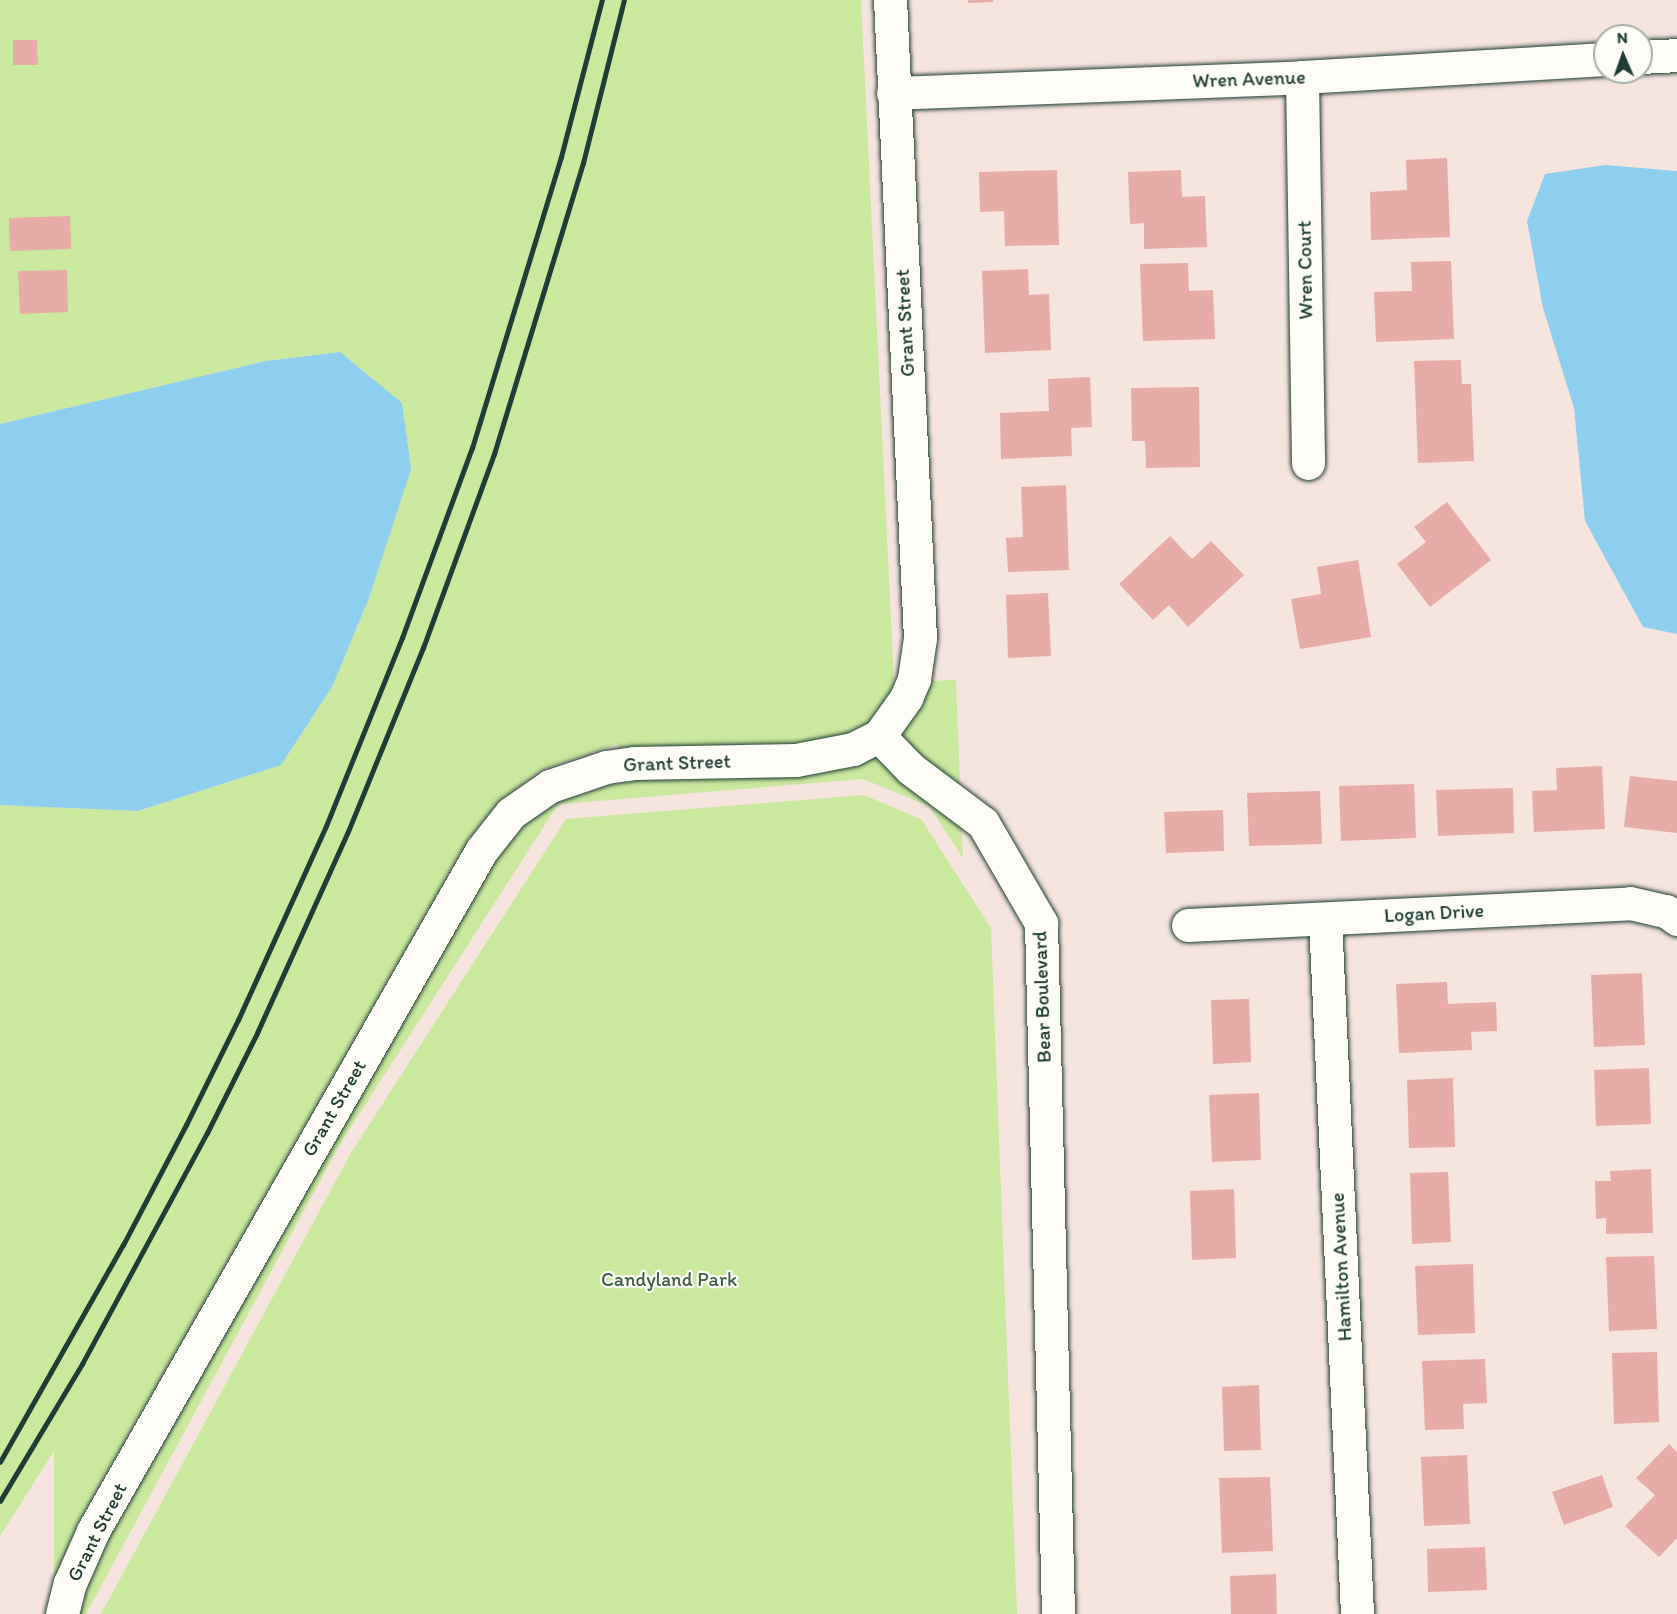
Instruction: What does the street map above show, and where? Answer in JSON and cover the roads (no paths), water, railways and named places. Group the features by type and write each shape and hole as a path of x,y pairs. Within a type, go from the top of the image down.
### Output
{"street":[{"name":"Grant Street","path":"62,1614 70,1583 93,1532 480,850 511,813 550,786 606,767 634,763 796,760 853,749 879,735 906,698 914,680 920,638 890,0"},
{"path":"1653,56 1677,55"},
{"name":"Wren Avenue","path":"893,93 1302,77 1593,61"},
{"name":"Wren Court","path":"1302,77 1308,464"},
{"name":"Bear Boulevard","path":"879,735 911,769 983,823 1041,923 1058,1614"},
{"name":"Logan Drive","path":"1188,925 1630,903 1666,911 1677,919"},
{"name":"Hamilton Avenue","path":"1325,919 1358,1614"}],"water":[{"path":"1605,165 1677,171 1677,634 1643,627 1585,521 1574,408 1543,308 1527,221 1545,174"},
{"path":"340,352 402,403 411,469 369,598 332,687 281,765 138,811 0,805 0,424 266,361"}],"railway":[{"path":"0,1462 123,1245 186,1125 238,1020 326,826 402,638 472,448 561,157 602,0"},
{"path":"0,1501 82,1364 207,1133 257,1033 347,834 423,648 494,454 583,163 624,0"}],"park label":[{"name":"Candyland Park","path":"669,1279"}]}
